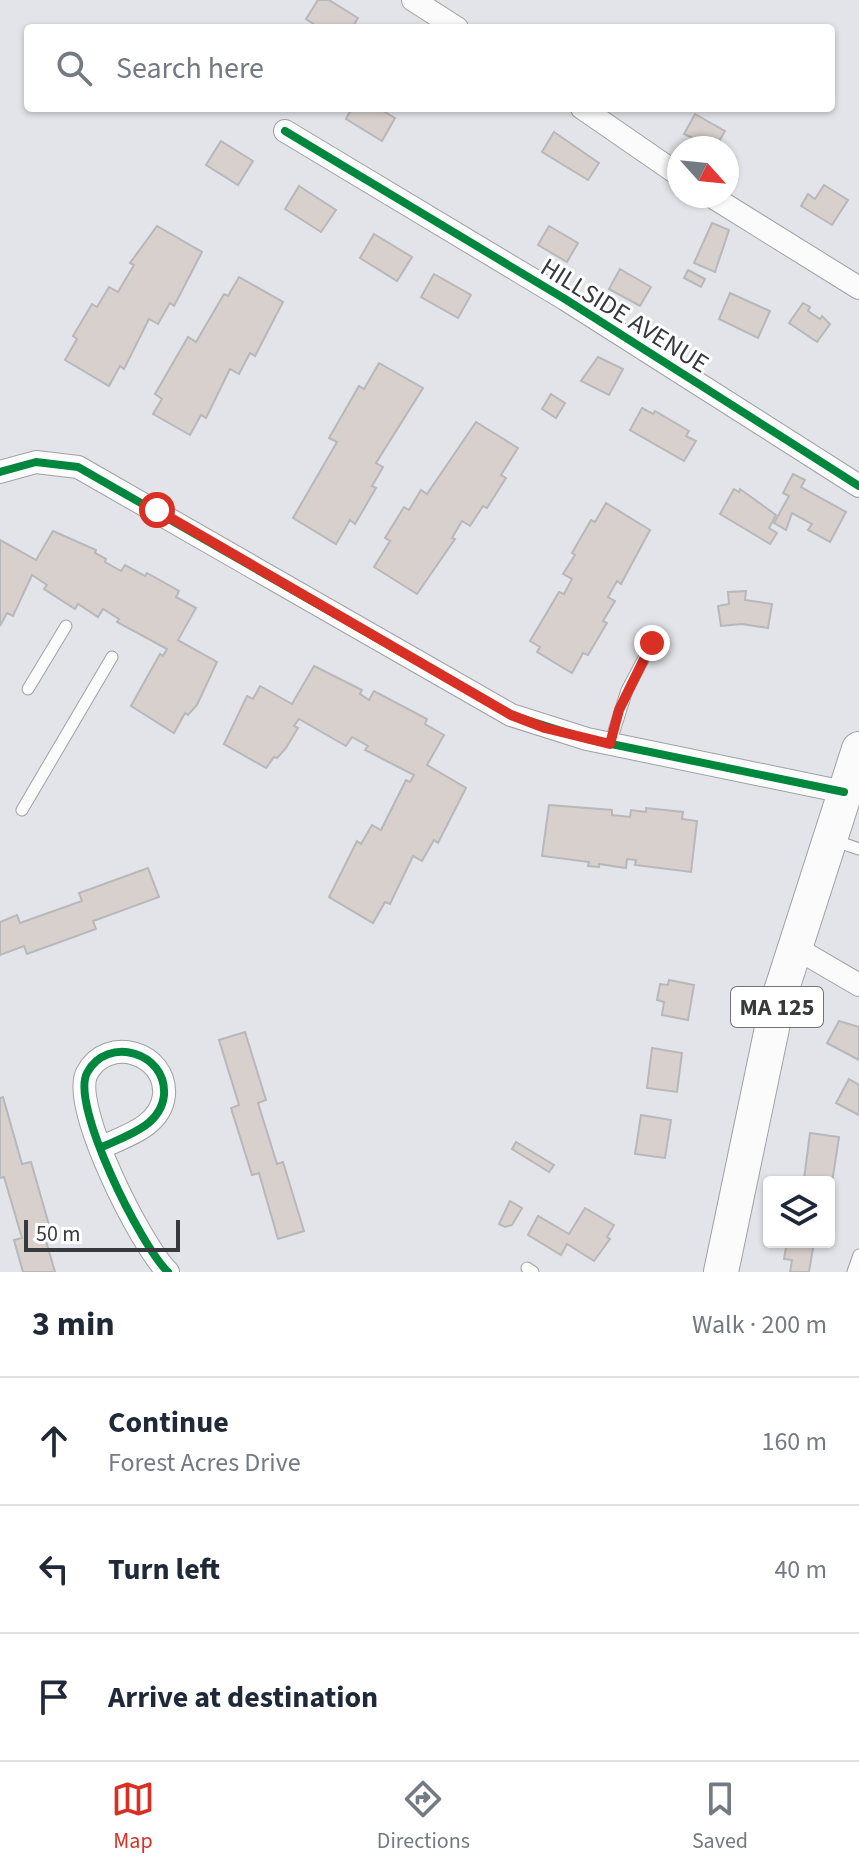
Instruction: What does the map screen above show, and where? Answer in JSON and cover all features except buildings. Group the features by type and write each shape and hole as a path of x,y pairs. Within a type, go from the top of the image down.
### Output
{"main road":[{"name":"MA 125","path":"721,1272 777,1004 794,947 844,843 854,769"}],"street":[{"path":"413,0 451,24"},
{"path":"588,112 667,167"},
{"name":"HILLSIDE AVENUE","path":"285,131 565,299 859,486"},
{"path":"730,208 859,288"},
{"path":"0,472 36,462 78,467 511,715 545,728 610,744 854,769"},
{"path":"794,947 859,985"},
{"path":"102,1147 137,1231 168,1272"}],"lane":[{"path":"28,689 66,626"},
{"path":"610,744 619,710 652,643"},
{"path":"22,810 112,657"},
{"path":"853,1272 859,1255"}],"cycle path":[{"path":"285,131 565,299 859,486"},
{"path":"0,472 36,462 78,467 511,715 587,739 844,792"},
{"path":"102,1147 141,1128 161,1106 164,1095 162,1080 156,1068 146,1059 121,1052 108,1054 96,1061 87,1073 84,1090 98,1143 111,1175 142,1234 168,1272"}],"route":[{"path":"157,510 473,694 511,715 545,728 610,744 627,690 652,643"}]}
